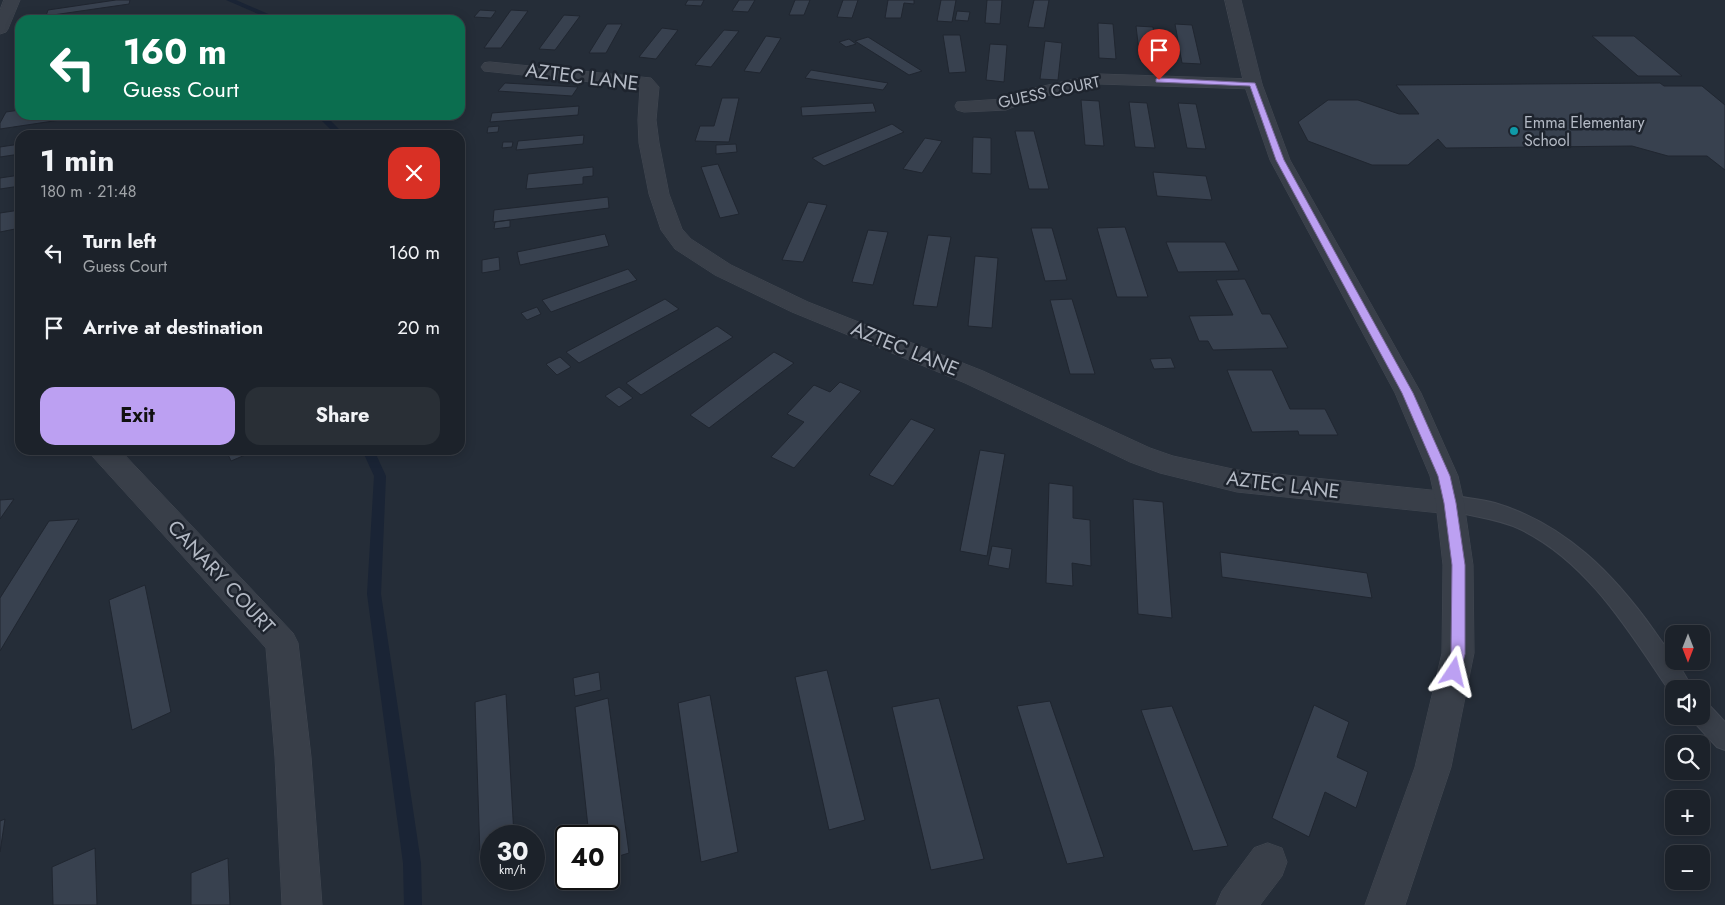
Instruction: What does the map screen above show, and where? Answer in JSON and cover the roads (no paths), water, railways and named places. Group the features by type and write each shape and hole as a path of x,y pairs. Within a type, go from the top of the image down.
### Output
{"street":[{"path":"0,29 12,0"},
{"path":"1233,0 1253,84 1280,160 1408,393 1444,476 1450,503 1458,565 1458,654 1433,767 1385,905"},
{"name":"AZTEC LANE","path":"490,67 645,82 650,87 647,120 653,163 660,194 675,236 696,253 723,270 800,307 974,378 1140,455 1170,466 1237,481 1450,503"},
{"name":"GUESS COURT","path":"964,106 1006,104 1027,95 1099,79 1253,84"},
{"name":"CANARY COURT","path":"108,455 282,643 293,757 302,905"},
{"path":"1236,905 1268,862"}],"lane":[{"path":"1450,503 1495,511 1535,528 1576,554 1610,589 1675,680"},
{"path":"1710,723 1725,739"}],"waterway":[{"path":"230,0 266,15"},
{"path":"325,120 336,130"},
{"path":"370,455 380,476 374,594 412,863 413,905"}],"place":[{"name":"Emma Elementary School","path":"1514,131"}]}
